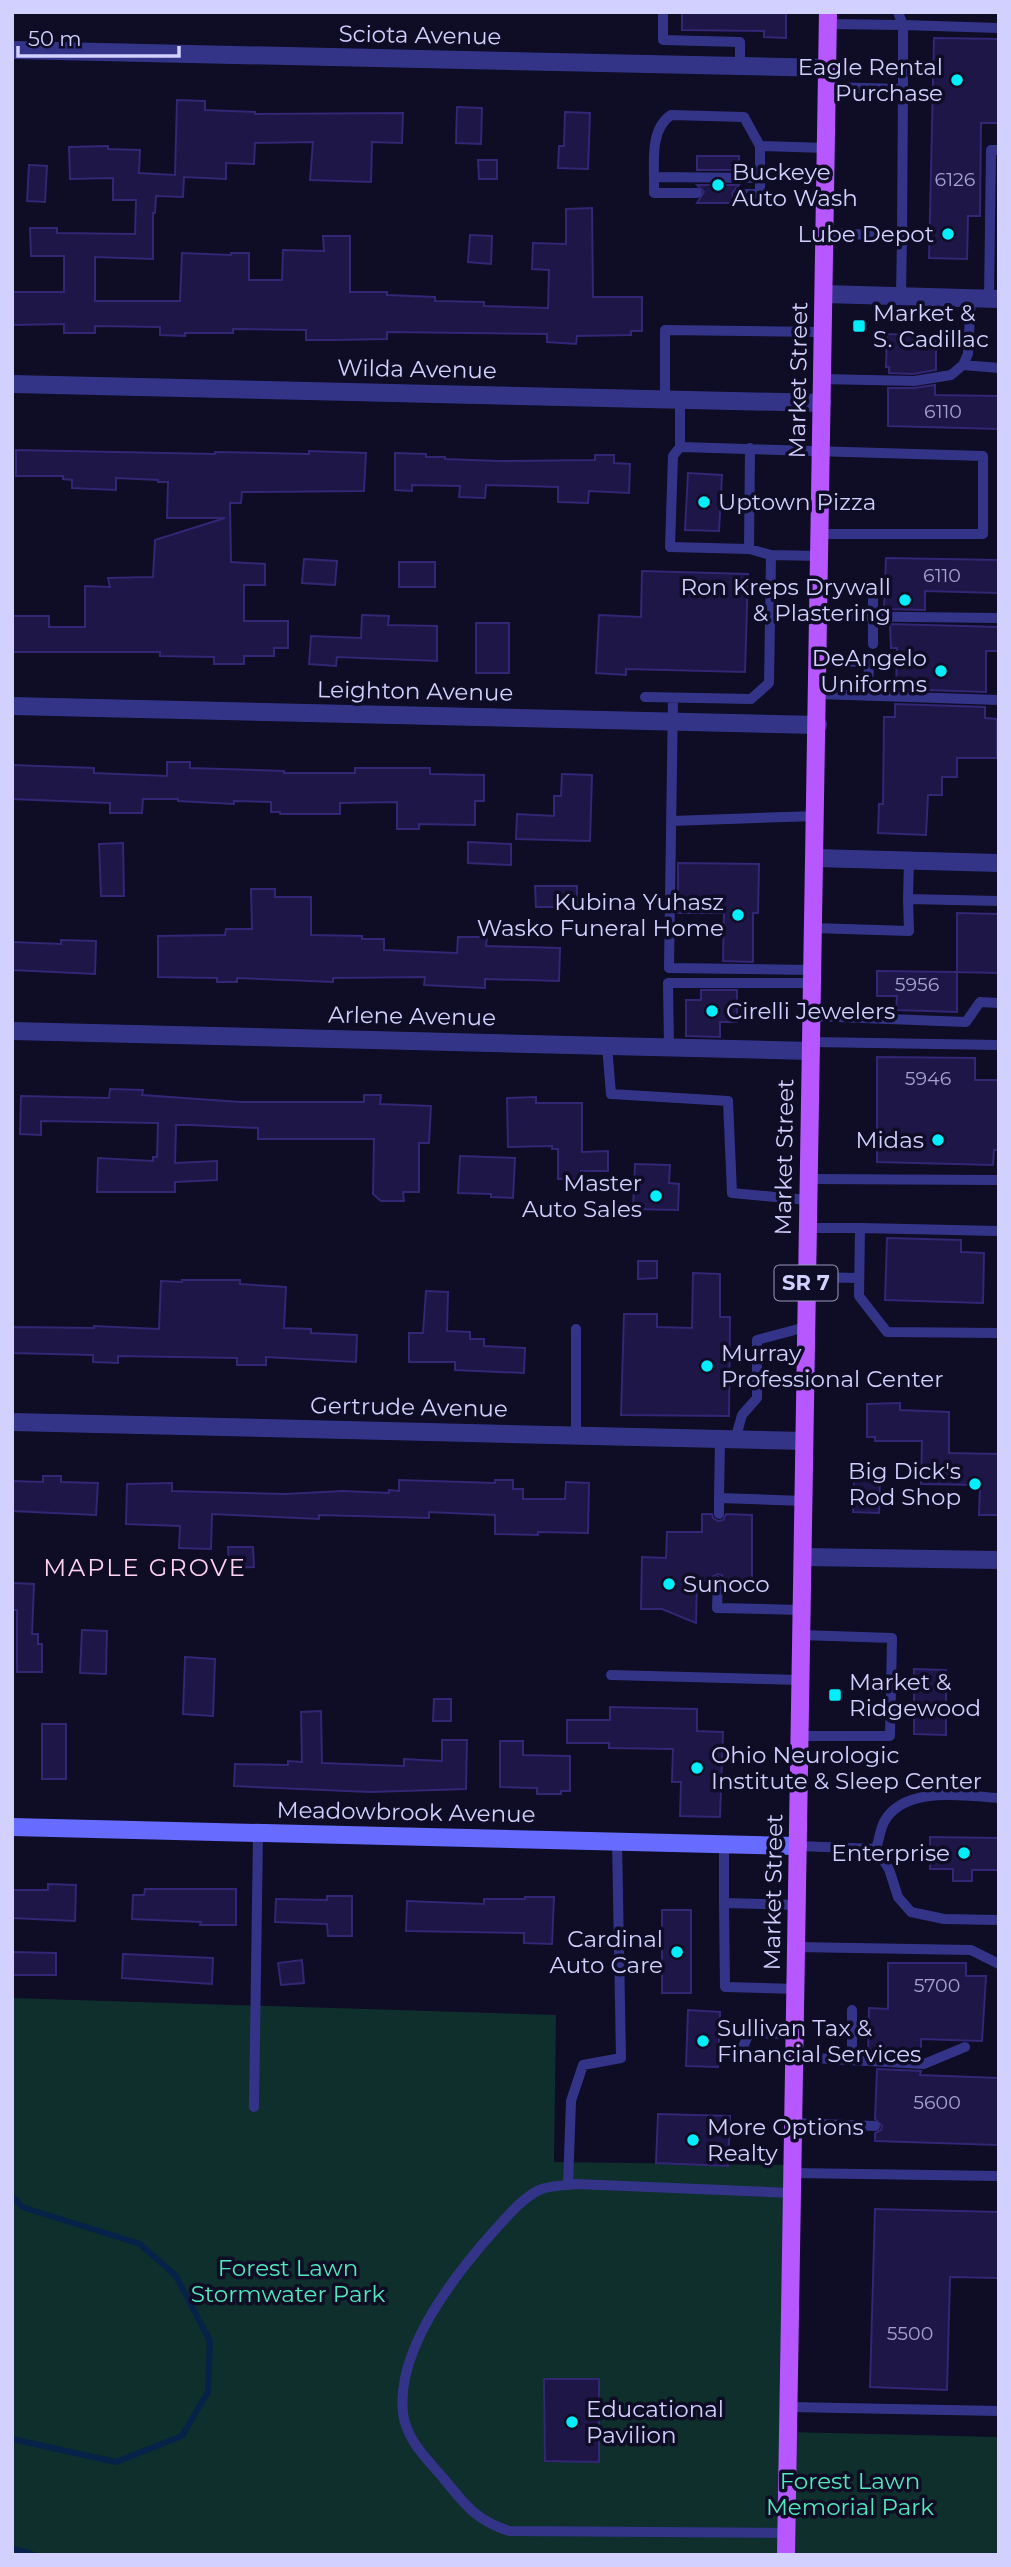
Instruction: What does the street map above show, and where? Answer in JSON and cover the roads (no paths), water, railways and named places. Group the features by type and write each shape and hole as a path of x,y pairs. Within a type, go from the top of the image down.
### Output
{"main road":[{"name":"Market Street","path":"786,2555 828,18"}],"street":[{"name":"Sciota Avenue","path":"12,50 740,67 827,78"},
{"path":"824,295 986,298"},
{"name":"Wilda Avenue","path":"12,384 822,403"},
{"name":"Leighton Avenue","path":"12,706 818,725"},
{"path":"815,858 999,863"},
{"name":"Arlene Avenue","path":"12,1031 607,1046 811,1046"},
{"name":"Gertrude Avenue","path":"12,1422 804,1441"},
{"path":"803,1557 999,1560"},
{"name":"Meadowbrook Avenue","path":"12,1826 798,1846"}],"lane":[{"path":"663,12 663,40 740,42 740,67"},
{"path":"898,12 903,25 901,295"},
{"path":"828,18 903,25 999,28"},
{"path":"827,78 903,89"},
{"path":"697,193 654,193 656,135 664,120 671,115 744,117 760,146 760,194 739,194"},
{"path":"760,146 826,148"},
{"path":"822,379 914,381 951,375 963,365 986,298 991,150 999,150"},
{"path":"654,177 760,178"},
{"path":"824,233 902,236"},
{"path":"820,556 771,555 749,549 670,547 673,456 680,447 666,330 823,332"},
{"path":"963,365 999,368"},
{"path":"680,447 983,456 983,534 820,534"},
{"path":"749,549 750,448"},
{"path":"645,697 751,699 769,683 771,555"},
{"path":"873,592 873,644"},
{"path":"819,616 999,618"},
{"path":"818,661 869,662 868,696"},
{"path":"818,694 999,701"},
{"path":"673,698 669,968 812,976"},
{"path":"671,821 816,816"},
{"path":"813,928 909,931 909,861"},
{"path":"908,898 999,901"},
{"path":"939,899 955,906 999,908"},
{"path":"669,1047 668,984 812,976"},
{"path":"811,1016 966,1022 980,1002 999,1003"},
{"path":"811,1046 999,1045"},
{"path":"607,1046 611,1094 728,1101 732,1194 808,1200"},
{"path":"808,1179 999,1180"},
{"path":"807,1228 999,1231"},
{"path":"860,1228 859,1296 887,1332 999,1333"},
{"path":"807,1277 859,1278"},
{"path":"719,1514 728,1439 742,1415 757,1398 757,1340 806,1327"},
{"path":"576,1329 576,1435"},
{"path":"719,1499 803,1501"},
{"path":"718,1581 717,1608 802,1611"},
{"path":"800,1736 890,1736 892,1638 802,1635"},
{"path":"611,1675 801,1680"},
{"path":"876,1849 885,1820 908,1800 942,1795 999,1798"},
{"path":"254,2107 258,1833"},
{"path":"568,2185 570,2101 583,2066 621,2058 617,1842"},
{"path":"724,1844 725,1987 796,1989"},
{"path":"798,1846 876,1849"},
{"path":"876,1849 889,1869 898,1897 911,1912 944,1919 999,1920"},
{"path":"724,1903 797,1905"},
{"path":"796,1947 971,1950 999,1964"},
{"path":"852,2010 852,2060"},
{"path":"741,2052 749,2034 795,2034"},
{"path":"794,2057 924,2064 965,2047"},
{"path":"793,2123 875,2126"},
{"path":"793,2173 999,2176"},
{"path":"787,2533 509,2531 488,2524 467,2507 411,2438 403,2415 403,2380 419,2337 462,2267 518,2204 541,2188 568,2185 793,2193"},
{"path":"789,2407 999,2411"}],"waterway":[{"path":"12,2196 22,2207 140,2244 176,2276 210,2341 208,2392 182,2436 116,2462 12,2439"},
{"path":"12,2548 35,2555"}],"place":[{"name":"Eagle Rental Purchase","path":"957,80"},
{"name":"Buckeye Auto Wash","path":"718,185"},
{"name":"Lube Depot","path":"948,234"},
{"name":"Market & S. Cadillac","path":"859,326"},
{"name":"Uptown Pizza","path":"704,502"},
{"name":"Ron Kreps Drywall & Plastering","path":"905,600"},
{"name":"DeAngelo Uniforms","path":"941,671"},
{"name":"Kubina Yuhasz Wasko Funeral Home","path":"738,915"},
{"name":"Cirelli Jewelers","path":"712,1011"},
{"name":"Midas","path":"938,1140"},
{"name":"Master Auto Sales","path":"656,1196"},
{"name":"Murray Professional Center","path":"707,1366"},
{"name":"Big Dick's Rod Shop","path":"975,1484"},
{"name":"Sunoco","path":"669,1584"},
{"name":"Market & Ridgewood","path":"835,1695"},
{"name":"Ohio Neurologic Institute & Sleep Center","path":"697,1768"},
{"name":"Enterprise","path":"964,1853"},
{"name":"Cardinal Auto Care","path":"677,1952"},
{"name":"Sullivan Tax & Financial Services","path":"703,2041"},
{"name":"More Options Realty","path":"693,2140"},
{"name":"Educational Pavilion","path":"572,2422"}],"district":[{"name":"MAPLE GROVE","path":"145,1568"}],"park label":[{"name":"Forest Lawn Stormwater Park","path":"288,2281"},
{"name":"Forest Lawn Memorial Park","path":"850,2494"}]}
